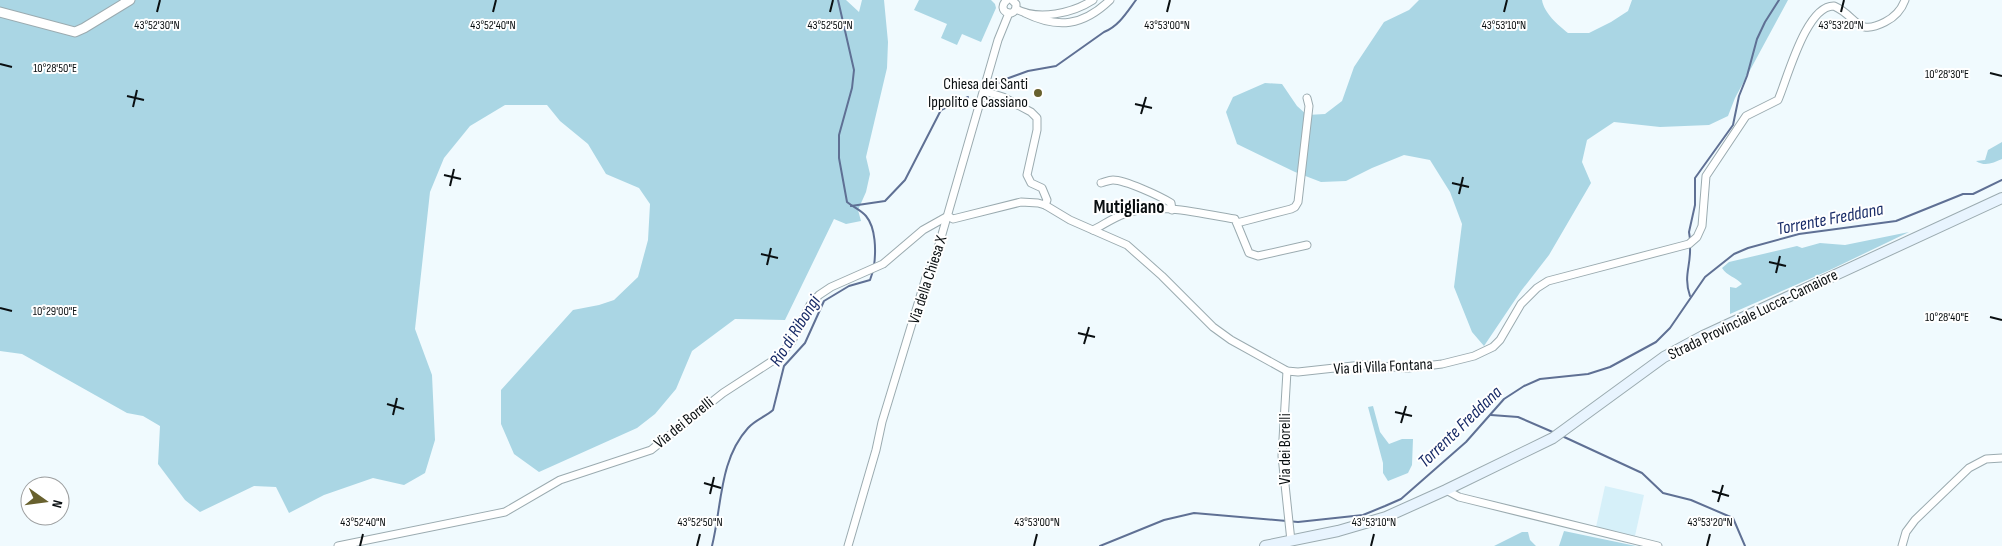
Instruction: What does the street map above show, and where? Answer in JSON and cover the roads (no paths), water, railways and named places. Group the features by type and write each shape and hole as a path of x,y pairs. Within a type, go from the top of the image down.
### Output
{"main road":[{"name":"Strada Provinciale Lucca-Camaiore","path":"1266,546 1338,531 1386,518 1446,490 1564,432 1613,393 1664,357 1703,336 2002,198"}],"street":[{"path":"0,12 75,32 130,0"},
{"path":"1012,0 1016,4 1016,9"},
{"path":"1024,13 1044,14 1062,12 1080,7 1093,0"},
{"path":"1016,9 1048,22 1073,22 1089,17 1110,0"},
{"name":"Via di Villa Fontana","path":"1287,371 1298,372 1362,365 1408,368 1442,364 1474,356 1493,347 1500,340 1521,304 1533,292 1548,282 1690,243 1697,237 1702,226 1706,176 1746,116 1778,100 1790,65 1816,15 1825,8 1834,6 1862,26 1871,28 1893,18 1899,12 1905,0"},
{"path":"1003,1 1004,9 1009,13 1014,12 1016,9"},
{"name":"Via della Chiesa X","path":"848,546 876,450 882,422 927,274 934,262 948,216 998,40 1009,13"},
{"path":"984,92 1004,98 1031,112 1037,118 1027,175 1031,183 1042,188 1046,200 1045,205"},
{"path":"1237,223 1295,208 1298,202 1309,106 1307,98"},
{"path":"1101,183 1112,180 1121,182 1164,198 1171,202 1172,210"},
{"path":"948,216 952,219 960,218 1021,202 1038,202 1045,205 1070,220 1117,240 1136,251 1213,326 1231,340 1287,371"},
{"path":"1094,230 1130,212 1160,208 1235,219 1249,253 1258,256 1307,245"},
{"name":"Via dei Borelli","path":"338,546 505,512 560,480 651,450 723,392 776,358 791,344 810,305 819,295 831,287 879,266 923,230 948,216"},
{"name":"Via dei Borelli","path":"1287,371 1282,456 1291,541"},
{"path":"1902,546 1906,532 1914,520 1969,468 1986,459 2002,458"},
{"path":"1446,490 1459,497 1658,546"}],"waterway":[{"name":"Rio di Ribongi","path":"838,0 854,70 852,88 839,135 839,158 847,202 864,214 872,227 875,247 874,266"},
{"path":"988,88 1028,71 1056,66 1114,26 1136,0"},
{"path":"1690,239 1689,232 1695,205 1695,178 1733,125 1739,96 1747,76 1757,39 1779,0"},
{"path":"851,206 885,201 905,180 941,110 968,97"},
{"name":"Torrente Freddana","path":"1100,546 1164,520 1194,513 1298,522 1363,515 1401,499 1466,442 1504,399 1524,386 1540,379 1588,374 1610,367 1656,342 1670,328 1705,277 1734,254 1748,248 1799,234 1896,221 1963,194 1973,194 2002,180"},
{"path":"1690,247 1687,277 1690,296"},
{"name":"Rio di Ribongi","path":"712,546 723,484 732,454 739,441 751,425 773,410 784,366 805,343 824,301 849,286 870,280 873,271"},
{"path":"1491,415 1518,417 1555,433"},
{"path":"1562,436 1642,473 1663,493 1691,500 1733,518 1745,546"}],"place":[{"name":"Chiesa dei Santi Ippolito e Cassiano","path":"1038,93"}],"district":[{"name":"Mutigliano","path":"1129,207"}]}
